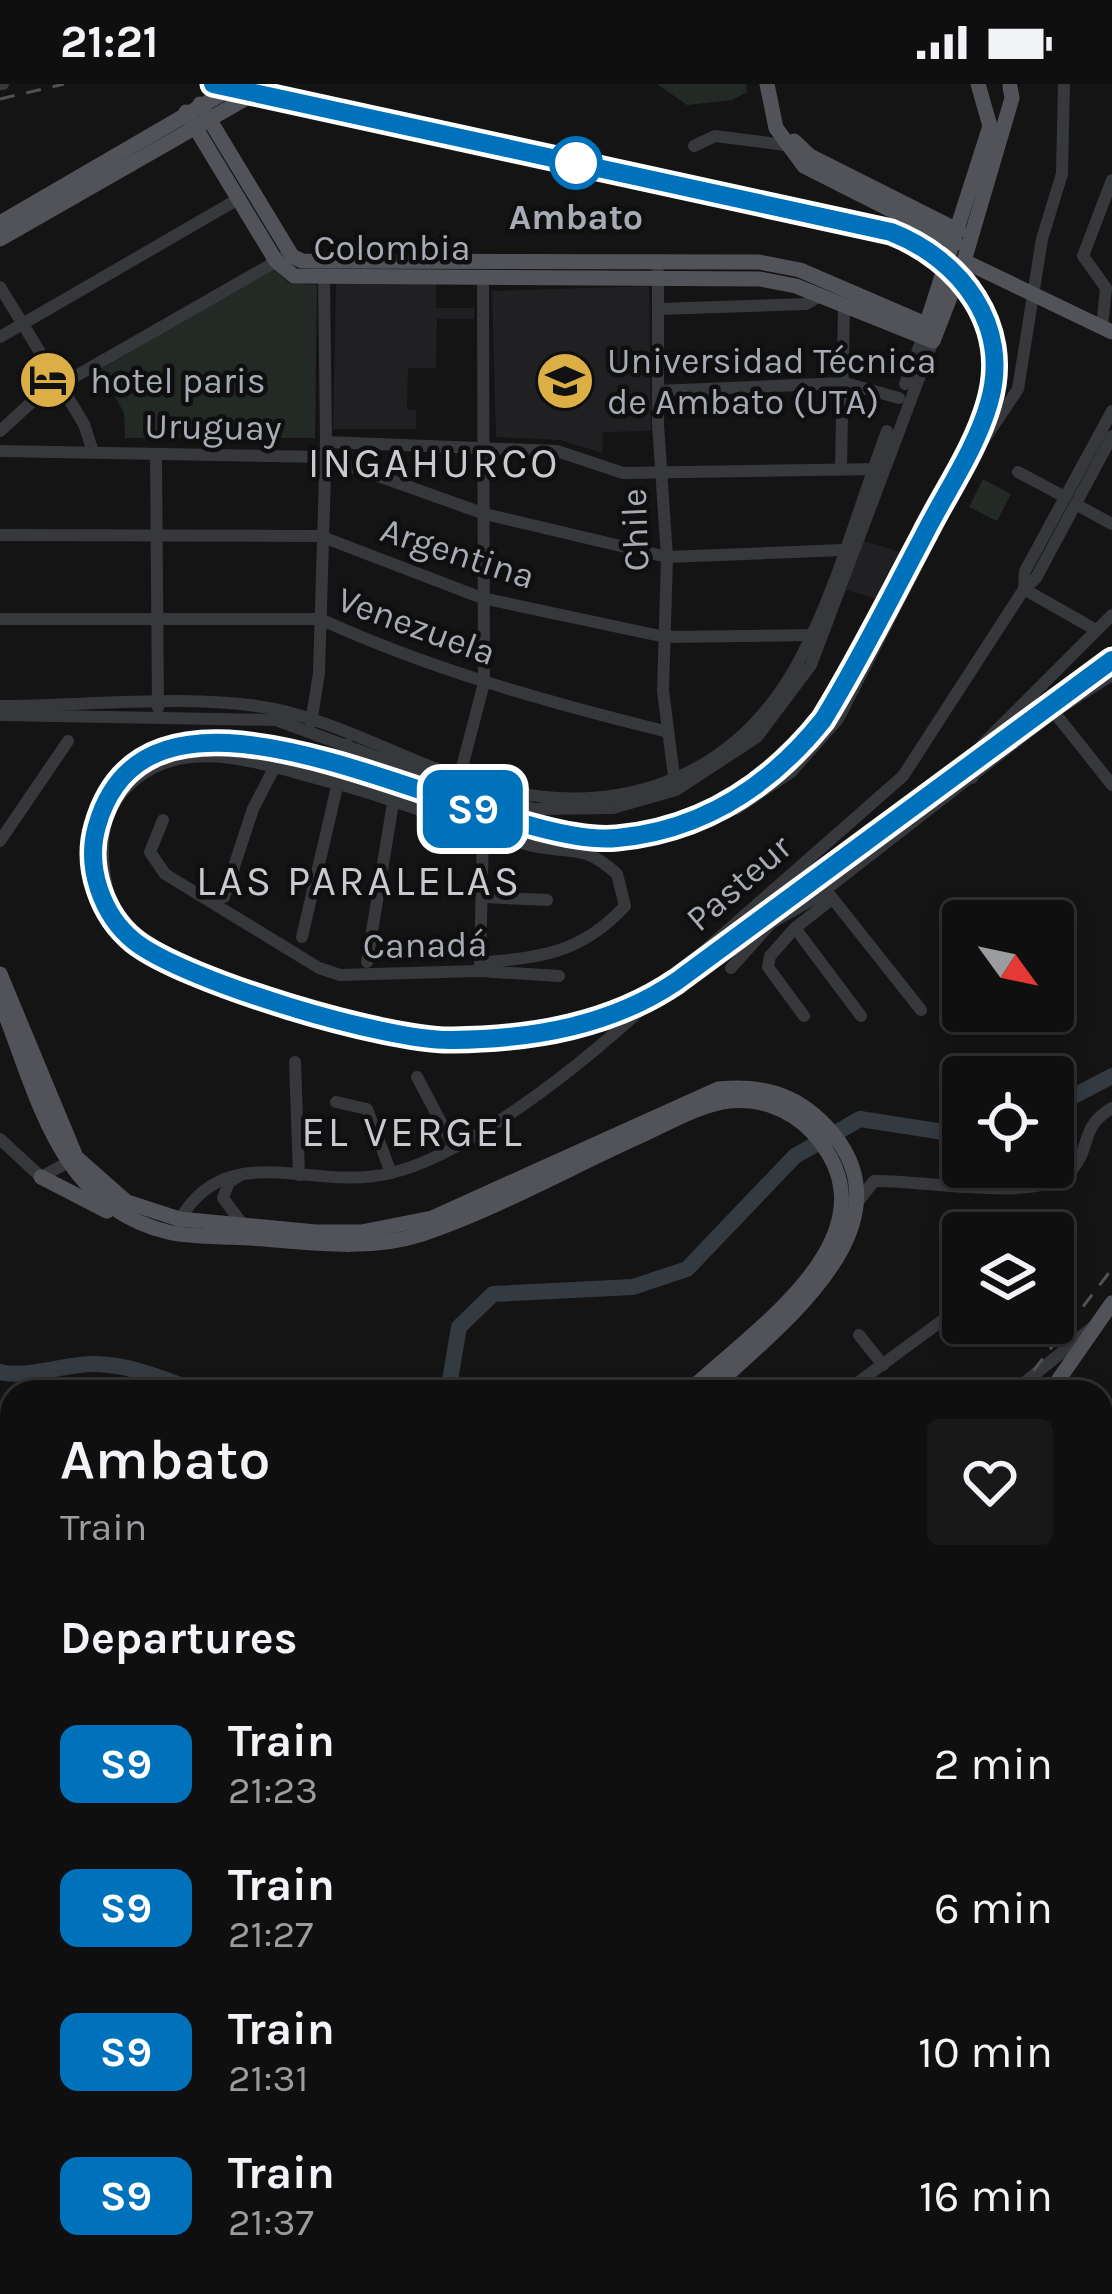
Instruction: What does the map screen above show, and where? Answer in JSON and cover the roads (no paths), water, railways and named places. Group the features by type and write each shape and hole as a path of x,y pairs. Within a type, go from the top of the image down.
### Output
{"main road":[{"path":"0,239 239,84"},
{"path":"0,223 201,112 271,84"},
{"path":"771,84 785,145 804,166 902,209 958,252 1107,330"},
{"path":"771,84 791,136 845,181"},
{"path":"958,252 990,126 978,84"},
{"path":"930,333 1012,98 1011,85 996,95 978,84"},
{"path":"201,112 240,198 283,257"},
{"path":"201,112 283,257"},
{"name":"Colombia","path":"283,257 307,262 585,259 658,274 760,279 930,333"},
{"name":"Colombia","path":"283,257 294,276 324,278 658,274 781,265 930,333"},
{"path":"0,974 72,1161 127,1202 177,1227 362,1232 432,1218 692,1106"},
{"path":"0,1001 48,1130 122,1213"},
{"path":"41,1177 103,1210 177,1227 342,1244 419,1235 692,1106 718,1089 777,1091 835,1136 854,1210 847,1241 826,1278 721,1380"},
{"path":"701,1380 819,1269 837,1232 849,1184"},
{"path":"1068,1380 1112,1303"},
{"path":"1059,1380 1106,1319"}],"street":[{"path":"736,809 791,772 838,719 974,453 1018,389 1042,239 1062,174 1064,84"},
{"path":"694,146 715,136 785,145"},
{"path":"1107,330 1106,288 1084,256 1112,180"},
{"path":"0,337 240,198"},
{"path":"0,431 14,414 283,257"},
{"name":"Chile","path":"658,274 658,391 668,556 664,730 675,785"},
{"path":"449,818 484,682 483,277"},
{"path":"311,725 326,457 324,278"},
{"path":"0,287 62,386 93,452"},
{"path":"658,309 806,304 820,296"},
{"path":"841,468 844,306"},
{"path":"818,635 843,550 878,469 899,398 930,333"},
{"path":"311,725 344,751 508,804 588,810 675,785 762,716 818,635 930,333"},
{"path":"658,391 845,383 899,398"},
{"path":"1071,501 1112,411"},
{"path":"1071,501 1112,436"},
{"path":"326,442 483,445 557,452 622,473 878,469"},
{"name":"Uruguay","path":"0,452 156,458 326,457 484,514 668,556 843,550"},
{"path":"156,458 158,710"},
{"path":"1018,472 1112,524"},
{"name":"Pasteur","path":"245,1173 392,1173 454,1147 642,1012 672,979 903,776 1024,589 1036,578 1071,501"},
{"name":"Argentina","path":"0,535 320,536 482,598 665,637 818,635"},
{"path":"1024,589 1096,629"},
{"path":"972,778 982,745 1112,615"},
{"name":"Venezuela","path":"0,619 158,617 255,623 320,619 362,642 484,682 664,730"},
{"path":"804,1016 768,967 770,956 795,928 829,894 1054,712 1112,675"},
{"path":"0,710 256,707 311,725 458,788"},
{"path":"1054,712 1112,785"},
{"path":"0,842 68,741"},
{"path":"302,938 344,751"},
{"path":"483,830 480,967 542,959 574,946 617,914 625,896 616,874 597,858 483,830 337,781 184,755 162,761 124,791 109,814 103,844 113,909 126,931 212,976 367,1028 426,1037 582,1023 612,1013 672,979"},
{"path":"224,897 253,809 274,768"},
{"path":"367,962 394,803"},
{"name":"Canadá","path":"163,820 150,852 165,874 319,968 340,975 480,967 559,976"},
{"path":"731,968 771,923 829,894"},
{"path":"829,894 921,1010"},
{"path":"484,896 548,900"},
{"path":"795,928 861,1016"},
{"path":"295,1062 299,1175"},
{"path":"417,1077 454,1147"},
{"path":"336,1102 368,1109 392,1173"},
{"path":"854,1210 861,1192 874,1181 1017,1188 1051,1182 1072,1170 1093,1120 1112,1108"},
{"path":"0,1138 41,1177 72,1161"},
{"path":"244,1226 223,1198 229,1182 245,1173"},
{"path":"177,1227 212,1181 245,1173"},
{"path":"1028,1380 1106,1319"},
{"path":"862,1380 942,1321"},
{"path":"859,1335 883,1365"}],"waterway":[{"path":"1074,1096 1112,1076"},
{"path":"450,1380 459,1327 493,1294 633,1287 687,1269 795,1156 860,1119 942,1132"},
{"path":"0,1372 109,1365 165,1380"}],"railway":[{"path":"0,99 64,84"},
{"path":"212,84 891,232 939,259 974,298 993,347 994,374 975,439 849,677 803,744 758,784 706,815 617,838 563,834 498,817 283,749 218,741 161,752 111,797 100,819 93,855 104,903 116,922 150,950 315,1014 398,1037 469,1043 579,1026 647,999 677,981 1112,660"},
{"path":"1026,1380 1112,1269"}],"train":[{"name":"S9","path":"213,84 891,232 941,256 972,290 986,318 994,383 988,408 963,460 848,680 796,754 762,784 686,824 614,839 568,836 524,827 314,756 226,742 182,746 152,756 126,775 106,803 96,828 96,882 105,905 135,942 201,973 357,1028 402,1038 494,1038 598,1021 656,996 1112,660"}],"place":[{"name":"Ambato","path":"576,163"},
{"name":"hotel paris","path":"48,380"},
{"name":"Universidad Técnica de Ambato (UTA)","path":"565,381"}],"district":[{"name":"INGAHURCO","path":"434,462"},
{"name":"LAS PARALELAS","path":"359,880"},
{"name":"EL VERGEL","path":"413,1131"}]}
